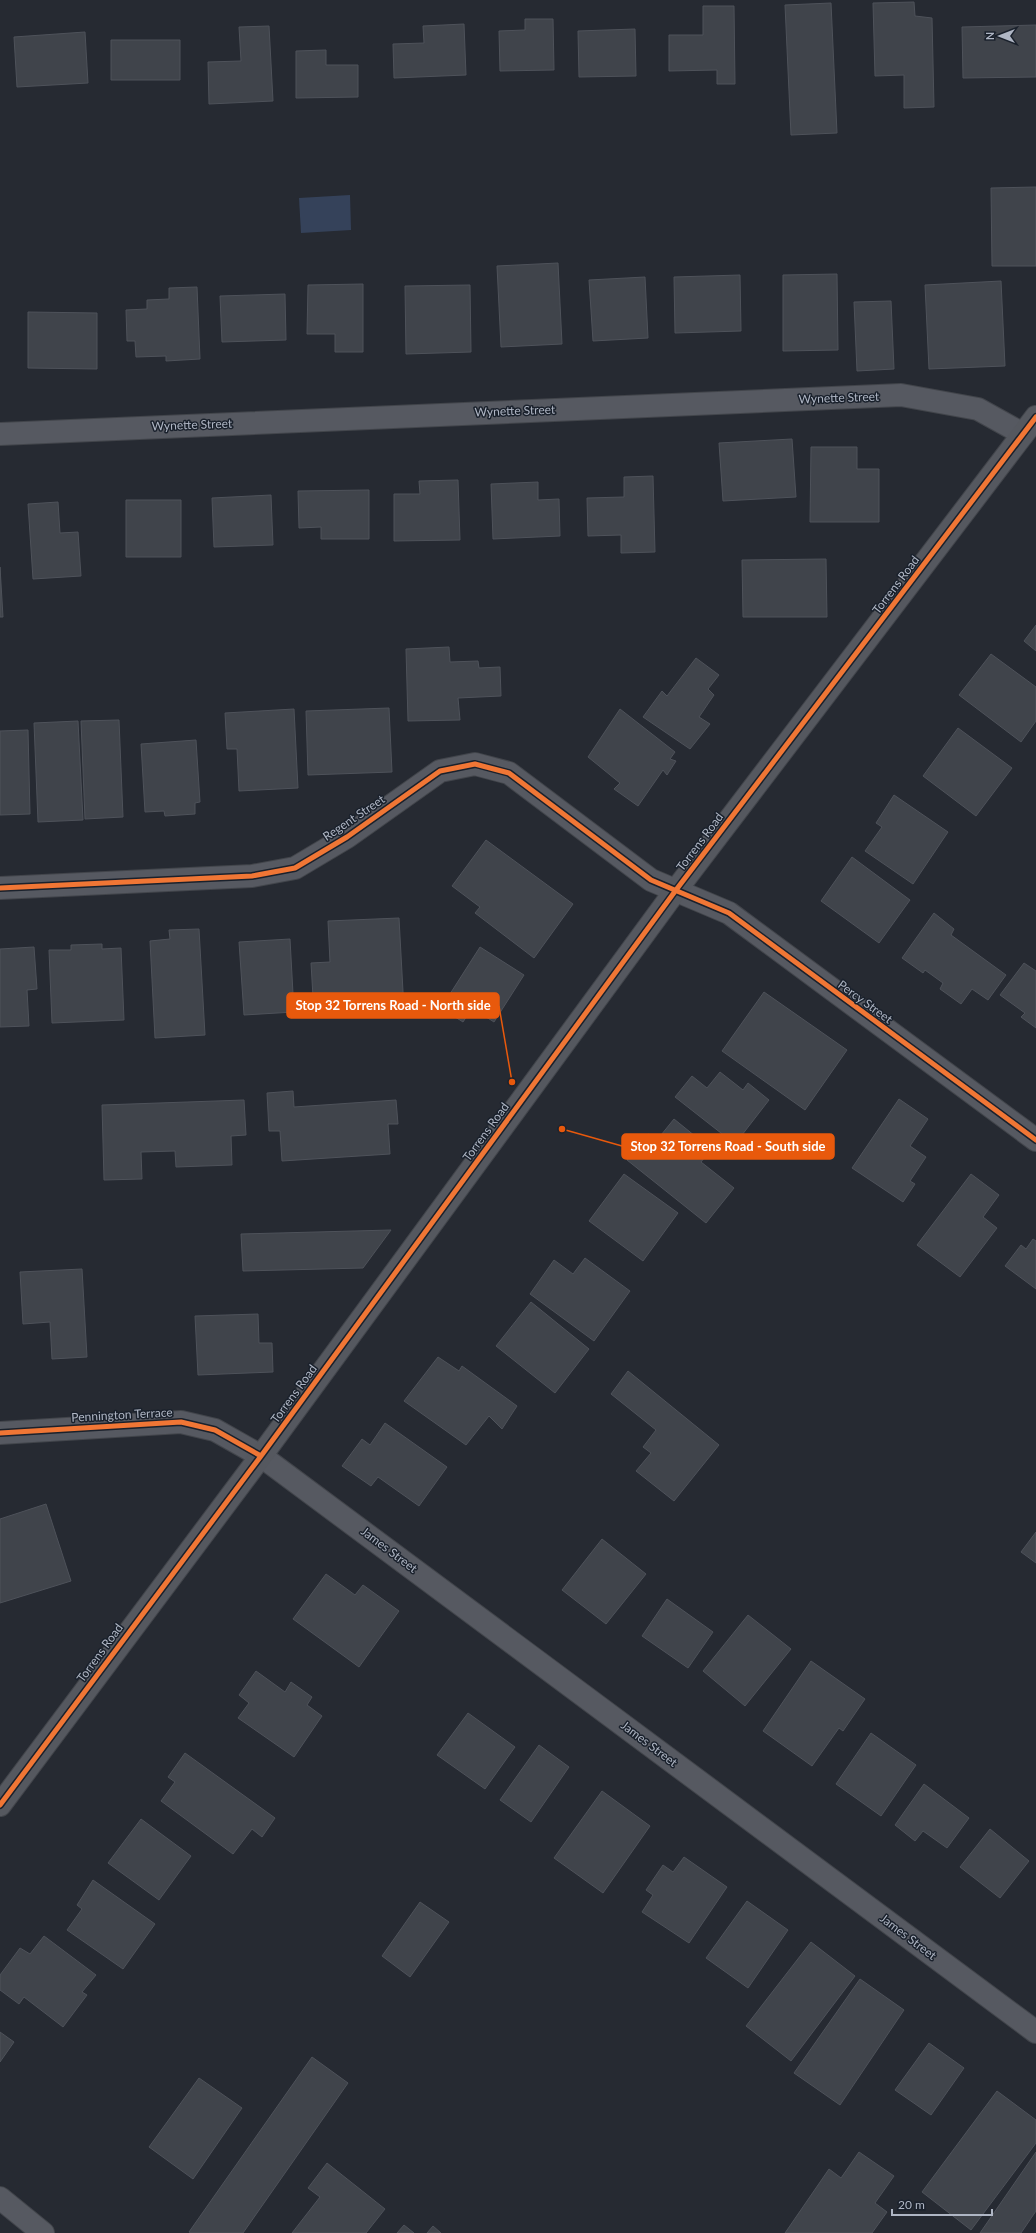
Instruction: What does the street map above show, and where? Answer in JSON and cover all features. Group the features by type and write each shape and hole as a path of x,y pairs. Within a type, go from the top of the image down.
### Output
{"street":[{"name":"Wynette Street","path":"0,434 902,395 978,409 1023,434"},
{"name":"Torrens Road","path":"0,1805 261,1456 676,890 1036,417"},
{"name":"Regent Street","path":"0,888 252,876 295,868 347,837 440,771 475,764 509,773 651,880 676,890"},
{"name":"Percy Street","path":"676,890 729,914 1036,1140"},
{"name":"Pennington Terrace","path":"0,1432 181,1422 215,1430 261,1456"},
{"name":"James Street","path":"261,1456 1036,2032"},
{"path":"0,2198 43,2233"}],"water":[{"path":"350,195 351,230 301,233 299,198"}],"building":[{"path":"914,2 915,16 932,18 934,107 904,108 904,75 875,76 873,3"},
{"path":"831,3 837,133 791,135 785,5"},
{"path":"703,6 734,6 735,84 717,84 717,70 669,71 669,35 703,35"},
{"path":"525,19 553,19 554,70 500,71 499,31 525,30"},
{"path":"464,24 466,75 394,78 393,44 424,43 423,26"},
{"path":"1036,25 1036,77 963,78 962,27"},
{"path":"269,26 273,101 209,104 208,62 241,61 239,27"},
{"path":"635,29 636,76 579,77 578,31"},
{"path":"85,32 88,83 17,87 14,37"},
{"path":"111,40 180,40 180,80 111,80"},
{"path":"326,50 326,65 358,65 358,97 296,98 296,51"},
{"path":"1036,187 1036,266 992,266 991,188"},
{"path":"558,263 562,344 501,347 497,266"},
{"path":"837,274 838,350 783,351 783,275"},
{"path":"740,275 741,331 675,333 674,277"},
{"path":"645,277 648,338 593,341 589,280"},
{"path":"1001,281 1005,366 929,369 925,285"},
{"path":"363,284 363,352 335,352 335,334 307,334 308,285"},
{"path":"470,285 471,352 406,354 405,286"},
{"path":"197,287 200,359 166,361 166,356 136,357 135,341 127,341 126,310 147,309 147,300 169,299 169,288"},
{"path":"285,294 286,340 222,342 220,296"},
{"path":"891,301 894,369 857,371 854,302"},
{"path":"28,312 97,313 97,369 28,368"},
{"path":"792,439 796,497 723,501 719,443"},
{"path":"811,447 857,447 857,469 879,469 879,522 810,522"},
{"path":"653,476 655,552 621,553 621,535 588,536 587,498 624,497 624,477"},
{"path":"458,480 460,540 394,541 394,494 420,494 419,481"},
{"path":"538,482 538,500 559,499 560,536 493,539 491,484"},
{"path":"369,490 369,539 321,539 321,527 299,528 298,491"},
{"path":"271,495 273,545 214,547 212,498"},
{"path":"126,500 181,500 181,557 126,557"},
{"path":"58,502 60,533 78,532 81,576 33,579 28,504"},
{"path":"826,559 827,617 743,617 742,560"},
{"path":"0,567 3,617 0,617"},
{"path":"1036,625 1036,651 1024,641"},
{"path":"449,647 450,662 478,661 479,668 500,667 501,696 458,698 460,720 408,721 406,649"},
{"path":"991,654 1036,687 1036,721 1021,742 959,695"},
{"path":"696,658 719,675 708,689 714,695 699,717 710,724 690,749 643,717 662,691 667,696"},
{"path":"389,708 392,772 308,775 306,711"},
{"path":"294,709 298,788 239,791 237,749 227,749 225,713"},
{"path":"620,709 675,752 670,759 676,761 667,775 663,770 638,806 614,789 620,783 588,757"},
{"path":"119,720 123,817 85,819 81,721"},
{"path":"78,721 83,820 38,822 34,723"},
{"path":"958,728 1012,768 976,816 923,776"},
{"path":"28,730 30,814 0,815 0,731"},
{"path":"196,740 200,802 195,803 195,814 165,816 164,811 145,812 141,744"},
{"path":"894,795 948,832 913,884 865,851 882,827 876,823"},
{"path":"486,840 573,904 534,958 475,913 480,907 452,886"},
{"path":"852,857 910,900 879,943 821,901"},
{"path":"934,913 954,929 951,935 1006,975 988,1000 972,989 961,1004 940,989 943,983 925,970 923,973 902,958"},
{"path":"399,918 404,1010 314,1014 311,963 330,962 328,921"},
{"path":"199,929 205,1035 155,1038 150,941 170,939 169,930"},
{"path":"290,939 294,1012 244,1015 239,942"},
{"path":"102,944 102,949 121,948 124,1020 52,1023 49,950 71,950 71,945"},
{"path":"34,947 37,989 27,990 29,1026 0,1027 0,949"},
{"path":"480,947 524,975 494,1022 472,1008 463,1022 441,1008"},
{"path":"1024,963 1036,971 1036,1028 1021,1017 1025,1013 1000,995"},
{"path":"764,992 847,1050 805,1110 722,1051"},
{"path":"720,1072 743,1090 748,1083 769,1100 735,1144 675,1097 692,1076 707,1088"},
{"path":"293,1091 294,1107 396,1100 398,1124 388,1124 390,1154 282,1161 280,1131 269,1131 267,1093"},
{"path":"899,1099 928,1119 910,1146 926,1157 910,1181 915,1184 903,1202 852,1168"},
{"path":"244,1100 246,1135 231,1136 232,1165 176,1167 175,1151 141,1152 142,1179 104,1180 102,1105"},
{"path":"674,1119 711,1149 701,1162 734,1188 706,1223 627,1160 648,1134 657,1140"},
{"path":"624,1174 678,1213 643,1261 589,1221"},
{"path":"971,1174 999,1195 983,1217 997,1228 960,1277 917,1245"},
{"path":"391,1230 363,1268 243,1271 241,1234"},
{"path":"1033,1239 1036,1241 1036,1289 1005,1266 1021,1245 1026,1249"},
{"path":"585,1258 630,1291 594,1341 530,1294 554,1260 573,1274"},
{"path":"82,1269 87,1357 52,1359 50,1322 23,1324 20,1272"},
{"path":"531,1302 589,1349 555,1393 496,1346"},
{"path":"258,1314 259,1343 272,1343 273,1372 198,1375 195,1316"},
{"path":"438,1357 459,1371 462,1366 517,1406 502,1429 489,1416 466,1445 404,1401"},
{"path":"628,1371 719,1445 674,1501 636,1471 651,1453 643,1447 656,1430 611,1394"},
{"path":"385,1423 447,1467 419,1506 378,1477 371,1486 342,1466 362,1439 370,1445"},
{"path":"46,1504 71,1581 0,1603 0,1519"},
{"path":"1036,1532 1036,1563 1021,1552"},
{"path":"602,1539 646,1574 606,1624 562,1590"},
{"path":"326,1574 355,1595 363,1585 399,1611 359,1667 293,1619"},
{"path":"667,1599 713,1632 688,1668 642,1636"},
{"path":"748,1615 791,1649 745,1706 703,1671"},
{"path":"811,1661 865,1699 843,1731 839,1728 812,1766 763,1731"},
{"path":"256,1671 285,1692 291,1682 312,1697 307,1705 322,1716 294,1757 238,1718 249,1703 239,1695"},
{"path":"468,1713 515,1747 485,1789 437,1755"},
{"path":"871,1733 916,1765 881,1816 836,1784"},
{"path":"539,1745 569,1767 531,1822 500,1800"},
{"path":"185,1753 275,1818 262,1837 252,1829 233,1854 161,1801 175,1782 168,1777"},
{"path":"924,1784 969,1818 947,1848 923,1831 915,1841 895,1825"},
{"path":"602,1791 650,1826 603,1893 554,1858"},
{"path":"141,1819 191,1856 159,1900 108,1863"},
{"path":"990,1829 1029,1861 1000,1898 960,1867"},
{"path":"684,1857 727,1887 689,1943 642,1912 653,1895 646,1890 663,1865 673,1872"},
{"path":"93,1880 155,1924 123,1969 67,1930 82,1909 77,1905"},
{"path":"747,1901 788,1930 748,1988 706,1958"},
{"path":"420,1902 449,1922 410,1977 382,1956"},
{"path":"44,1936 96,1975 82,1992 87,1995 63,2027 24,1997 19,2004 0,1990 0,1975 20,1948 30,1954"},
{"path":"811,1942 855,1976 791,2061 746,2026"},
{"path":"860,1979 904,2010 840,2105 794,2073"},
{"path":"0,2032 14,2042 0,2062"},
{"path":"929,2043 964,2068 931,2115 895,2090"},
{"path":"312,2057 348,2083 243,2233 189,2232"},
{"path":"199,2078 242,2108 193,2179 149,2147"},
{"path":"997,2091 1036,2120 1036,2143 971,2230 922,2192"},
{"path":"859,2152 894,2176 875,2203 887,2212 872,2233 785,2233 829,2169 841,2178"},
{"path":"1036,2152 1036,2211 1021,2233 980,2233"},
{"path":"327,2163 385,2209 366,2233 292,2233 320,2197 308,2188"},
{"path":"404,2225 414,2233 397,2233"},
{"path":"433,2226 441,2233 427,2233"}],"cycle path":[{"path":"0,1805 261,1456 676,890 1036,417"},
{"path":"0,888 252,876 295,868 347,837 440,771 475,764 509,773 651,880 729,913 1036,1140"},
{"path":"0,1433 181,1422 215,1430 261,1456"}],"place":[{"name":"Stop 32 Torrens Road - North side","path":"512,1082"},
{"name":"Stop 32 Torrens Road - South side","path":"562,1129"}]}
